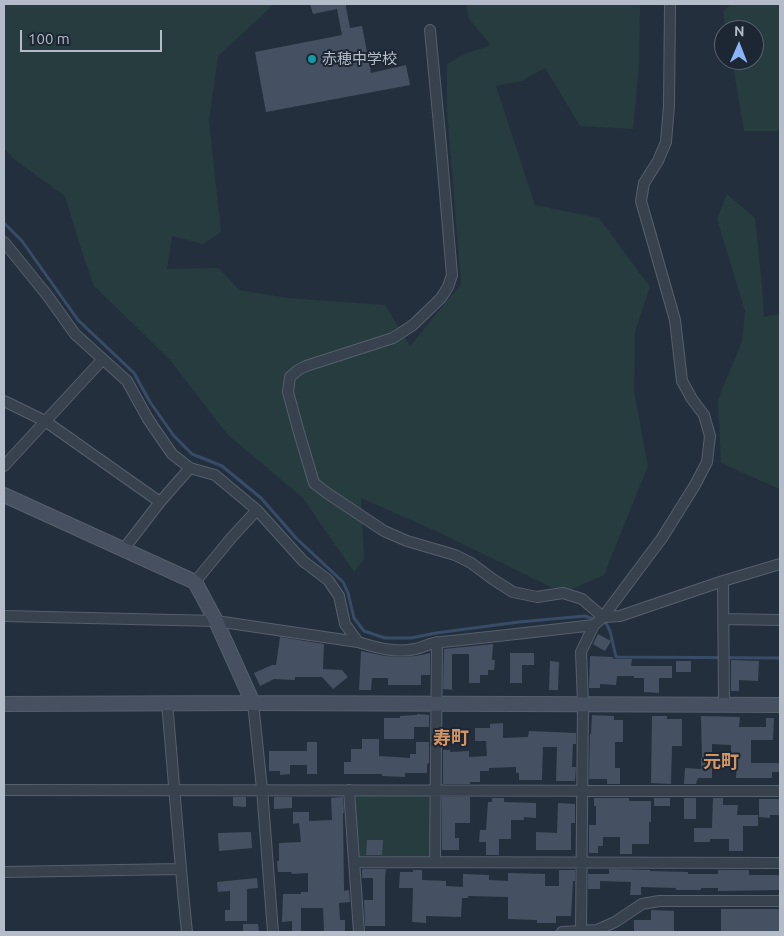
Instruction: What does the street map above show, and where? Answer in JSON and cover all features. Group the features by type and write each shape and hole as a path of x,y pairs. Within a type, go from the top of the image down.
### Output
{"street":[{"path":"581,931 583,704 581,652 594,625 603,617 662,538 695,485 707,462 710,436 704,415 682,381 675,320 642,201 644,183 658,161 666,142 669,106 670,4"},
{"path":"430,30 452,275 448,288 441,298 413,325 393,338 306,366 290,377 288,392 314,483 384,531 407,541 455,555 471,563 513,592 537,597 563,594 582,599 603,617 620,616 780,564"},
{"path":"4,242 47,295 75,334 102,360 128,381 148,419 172,454 190,468 215,475 257,510 303,561 328,580 338,596 345,624 358,642"},
{"path":"4,466 102,360"},
{"path":"4,401 45,421 160,502"},
{"path":"123,550 160,502 190,468"},
{"path":"4,496 195,582 216,621 253,703 273,932"},
{"path":"195,582 257,510"},
{"path":"724,581 724,704"},
{"path":"4,616 216,621 358,642 376,648 395,650 415,649 437,642 594,625"},
{"path":"724,619 780,620"},
{"path":"435,862 437,642"},
{"path":"167,703 186,932"},
{"path":"4,704 436,703 780,705"},
{"path":"4,790 780,790"},
{"path":"349,790 359,932"},
{"path":"355,862 780,863"},
{"path":"4,872 180,869"},
{"path":"562,932 597,930 615,922 642,904 659,901 780,901"}],"green space":[{"path":"4,4 274,4 218,56 209,121 221,232 203,244 172,236 167,269 219,268 239,290 288,298 385,305 410,346 461,284 447,110 447,64 490,44 469,19 466,4 640,4 639,65 633,129 580,126 545,68 521,81 496,86 535,205 599,218 650,287 635,332 634,391 648,466 604,575 563,593 436,531 361,498 364,559 354,572 303,498 227,434 170,360 94,286 65,196 15,160 4,148"},
{"path":"731,4 780,4 780,131 744,131 734,70 764,70 764,20 724,20 723,12"},
{"path":"727,194 755,218 764,317 780,314 780,488 721,463 718,399 742,342 745,311 717,219"},
{"path":"357,793 427,793 431,798 432,854 428,858 360,856 358,853 354,798"}],"building":[{"name":"赤穂中学校","path":"310,4 346,4 350,28 362,26 371,73 406,65 410,85 266,112 255,52 342,35 337,9 313,14"},
{"path":"598,634 611,641 605,651 593,644"},
{"path":"280,637 324,644 323,669 342,670 348,677 333,689 322,677 295,677 295,680 274,679 260,686 254,673 276,665"},
{"path":"493,644 492,660 495,660 494,670 488,670 488,675 480,675 480,683 469,683 469,654 452,654 452,690 443,689 444,649"},
{"path":"361,651 400,657 430,653 430,675 421,675 421,685 388,685 388,678 372,678 371,690 359,690"},
{"path":"510,653 534,653 534,665 522,665 522,683 510,683"},
{"path":"590,656 632,659 631,666 672,666 672,678 659,678 659,693 644,692 644,678 634,678 634,676 617,676 616,685 600,684 600,688 589,688"},
{"path":"731,660 759,661 758,681 739,680 739,691 731,691"},
{"path":"550,661 559,662 558,690 549,690"},
{"path":"676,661 691,661 691,672 676,672"},
{"path":"429,715 429,727 414,727 414,739 384,739 384,718 400,718 400,716"},
{"path":"592,715 614,716 614,720 623,720 623,742 615,742 615,768 620,768 620,784 607,784 607,779 589,779"},
{"path":"652,716 682,719 682,746 672,746 671,784 651,783"},
{"path":"701,716 740,717 739,727 766,727 766,718 774,718 773,740 751,740 751,763 780,763 780,772 772,772 772,778 736,778 737,761 731,761 731,745 712,744 712,778 698,778 696,784 684,784 685,768 701,769"},
{"path":"503,723 503,738 528,737 529,731 576,733 576,744 573,744 572,767 576,767 575,781 556,781 557,747 543,747 542,780 519,780 519,773 516,773 516,767 489,768 489,771 480,771 480,782 443,784 443,750 450,750 450,752 469,751 469,757 487,756 486,741 475,741 475,728 490,728 490,724"},
{"path":"362,739 379,739 379,756 410,758 410,754 416,754 416,742 429,742 427,773 405,773 405,777 382,776 382,774 344,774 344,762 351,762 351,749 362,749"},
{"path":"307,742 317,742 317,774 307,774 307,765 290,765 290,774 280,775 280,771 269,771 269,751 307,751"},
{"path":"233,797 246,797 246,807 233,806"},
{"path":"274,797 292,797 292,808 274,809"},
{"path":"343,797 344,891 349,890 350,902 339,903 340,920 345,920 345,931 324,931 323,908 301,908 301,932 292,932 292,921 282,922 283,894 308,892 308,873 292,874 291,872 278,872 279,843 301,842 299,823 293,824 293,812 309,812 309,821 332,820 331,798"},
{"path":"442,797 470,797 470,823 455,823 455,838 459,838 459,850 442,850"},
{"path":"492,798 504,798 504,802 536,803 536,818 524,817 524,820 511,820 511,839 499,839 499,855 486,855 486,842 479,842 480,830 486,830 488,802 492,802"},
{"path":"594,798 629,798 629,801 651,801 649,844 632,844 632,854 620,854 620,837 603,837 603,846 598,846 598,853 589,853 589,825 596,825"},
{"path":"654,798 670,798 670,806 654,806"},
{"path":"684,798 696,798 696,819 684,819"},
{"path":"713,798 723,798 723,805 738,805 737,815 758,815 758,826 743,826 743,851 729,851 729,839 710,839 710,842 694,842 694,828 712,828"},
{"path":"759,799 780,799 780,815 770,815 770,818 759,817"},
{"path":"558,803 575,804 575,823 571,823 571,850 536,850 536,832 557,833"},
{"path":"251,832 252,848 219,851 218,833"},
{"path":"367,840 383,840 382,855 366,855"},
{"path":"363,869 386,869 385,926 365,926 364,900 373,900 373,878 362,878"},
{"path":"609,869 688,872 688,874 718,874 718,870 749,870 749,875 780,875 780,890 718,891 718,888 676,890 676,888 641,887 641,895 630,895 631,882 600,881 600,889 588,889 588,874 609,874"},
{"path":"413,870 422,870 422,880 446,881 446,886 463,887 463,874 489,875 489,880 508,881 508,873 545,874 545,886 559,886 559,870 575,870 571,916 556,916 556,923 537,923 537,920 508,919 508,897 468,896 468,898 462,898 461,917 426,916 426,923 412,922 413,888 399,888 400,872 413,872"},
{"path":"257,878 258,888 247,889 247,921 225,921 225,910 230,910 230,891 218,892 217,882"},
{"path":"721,909 780,909 780,932 721,932"},
{"path":"651,910 674,911 674,932 634,932 634,920 651,920"},
{"path":"243,924 258,924 259,932 243,932"}],"waterway":[{"path":"4,223 22,241 78,320 134,373 150,402 174,436 192,454 222,466 261,498 296,538 343,582 348,593 354,618 364,631 385,638 411,638 519,622 585,616 596,620"},
{"path":"602,622 606,623 610,631 616,657 780,658"}],"place":[{"name":"赤穂中学校","path":"312,59"}],"district":[{"name":"寿町","path":"451,738"},
{"name":"元町","path":"721,762"}]}
